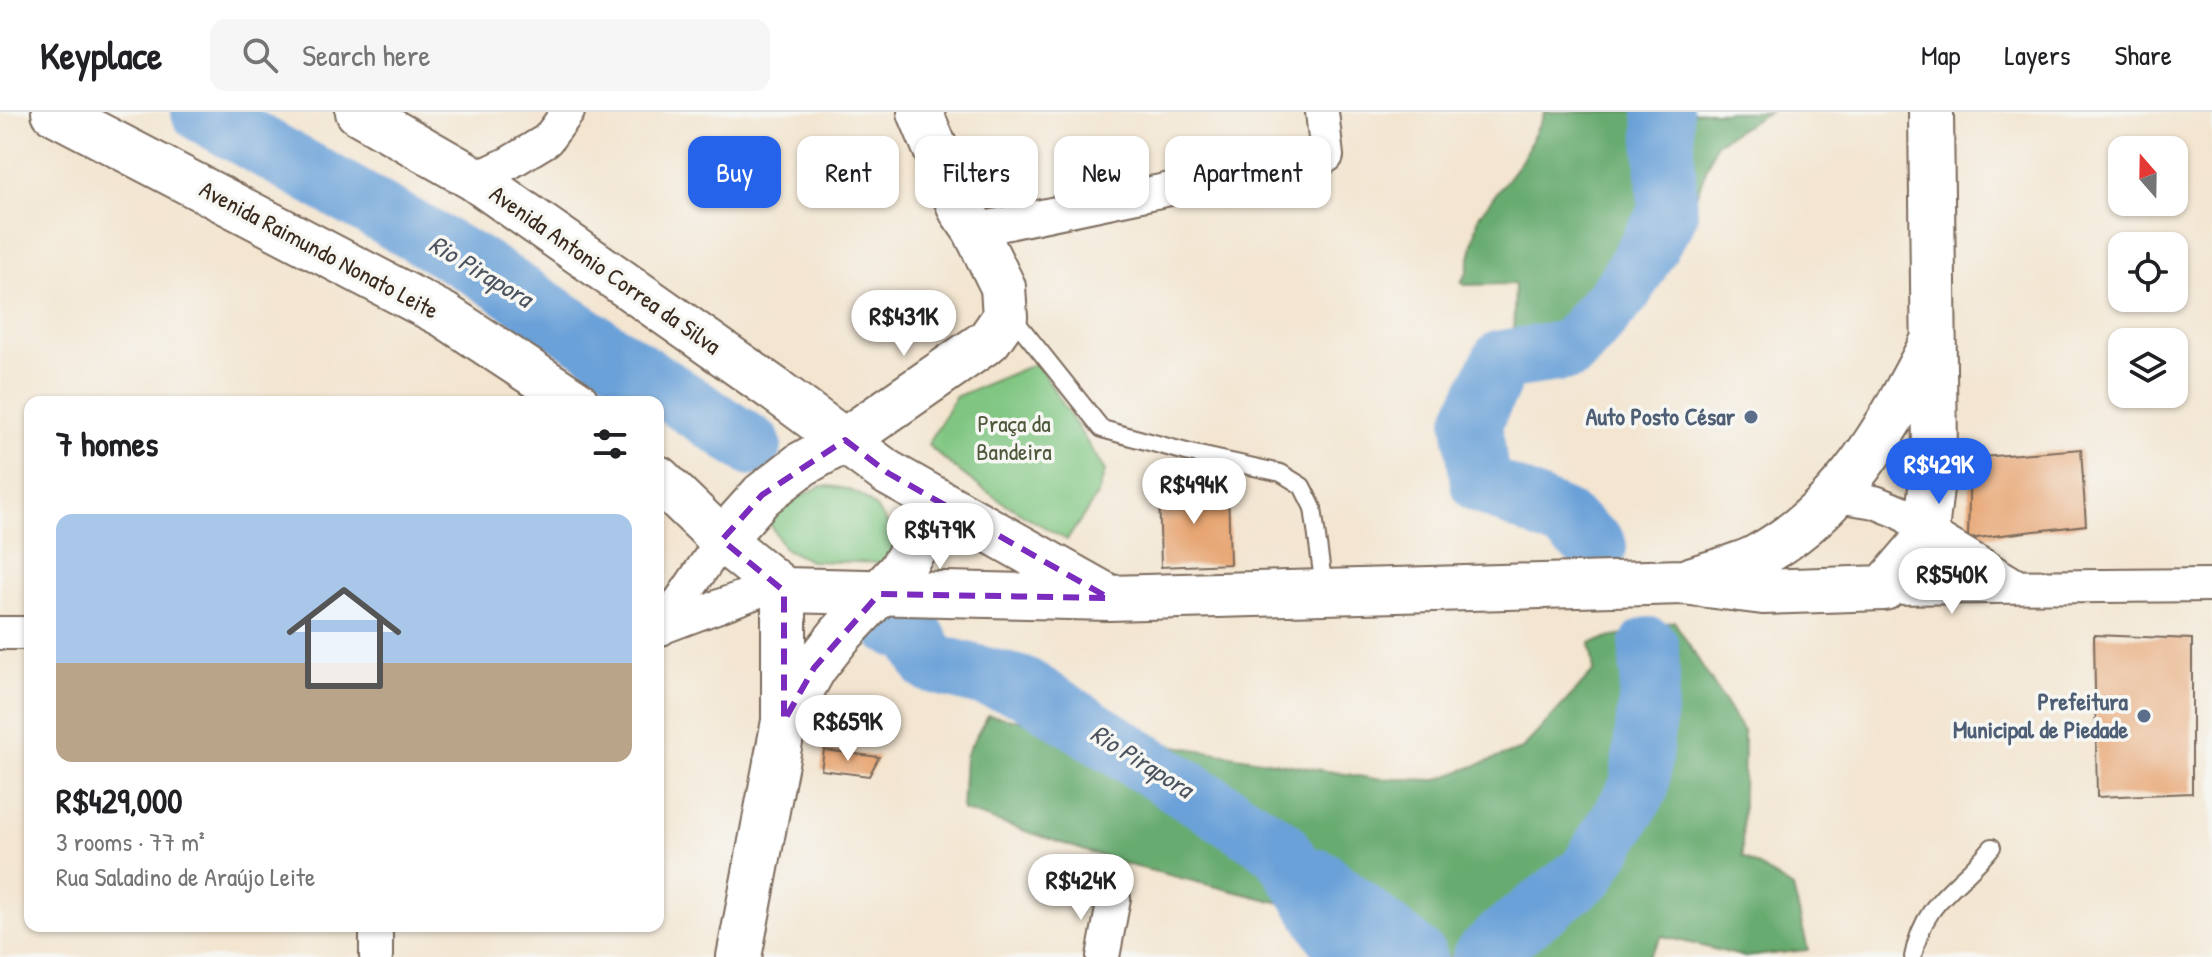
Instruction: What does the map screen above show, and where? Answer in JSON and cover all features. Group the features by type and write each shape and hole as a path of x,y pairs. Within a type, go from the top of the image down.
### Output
{"main road":[{"name":"Avenida Raimundo Nonato Leite","path":"54,112 444,315 567,396"},
{"name":"Avenida Antonio Correa da Silva","path":"358,112 475,179 845,440"},
{"path":"722,540 762,495 802,464 845,440 989,340 1004,311 1003,287 975,230 961,210 920,112"},
{"path":"664,484 722,540 780,587 879,594 1109,598 1683,582 1763,592 1884,588 1919,547 1926,531 1935,454 1931,112"},
{"path":"1683,582 1756,558 1805,524 1837,496 1886,430 1934,339"},
{"path":"845,440 888,473 1109,598"},
{"path":"784,721 814,668 906,560 942,504"},
{"path":"739,957 784,721 780,587"}],"street":[{"path":"475,179 547,140 568,112"},
{"path":"975,230 1327,156 1322,112"},
{"path":"1837,496 1875,502 1902,513 2017,586"},
{"path":"664,623 722,540"},
{"path":"1884,588 2212,585"},
{"path":"664,628 780,587"},
{"path":"0,633 24,633"},
{"path":"1103,957 1114,898"},
{"path":"376,932 376,957"}],"lane":[{"path":"1004,311 1102,429 1281,473 1302,486 1313,508 1324,590"},
{"path":"1913,957 1917,936 1936,902 1975,868 1992,847"}],"highlighted area":[{"path":"845,440 888,473 1109,598 879,594 814,668 784,721 784,591 722,540 762,495"}],"green space":[{"path":"1545,112 1769,112 1716,143 1693,205 1646,258 1598,332 1554,371 1532,370 1513,343 1515,284 1465,285 1461,282 1467,272 1479,216 1522,160"},
{"name":"Praça da Bandeira","path":"1037,363 1105,471 1098,494 1067,540 995,497 928,445 955,397"},
{"path":"821,486 857,493 881,514 896,535 890,563 810,561 784,548 769,522 792,500"},
{"path":"1674,621 1744,733 1742,856 1793,888 1808,950 1745,957 1662,936 1648,957 1315,957 1315,922 1293,906 1125,864 962,810 965,756 988,715 1370,778 1436,780 1522,749 1594,671 1590,643"}],"building":[{"path":"2081,449 2086,525 1968,539 1970,458"},
{"path":"1228,486 1230,564 1161,567 1159,488"},
{"name":"Prefeitura Municipal de Piedade","path":"2094,635 2192,639 2192,793 2097,797"},
{"path":"824,750 879,757 869,776 821,770"}],"waterway":[{"name":"Rio Pirapora","path":"201,112 480,268 752,446"},
{"path":"1597,547 1564,520 1480,483 1472,422 1502,360 1570,350 1622,291 1668,214 1663,112"},
{"name":"Rio Pirapora","path":"891,625 914,634 931,663 1024,687 1280,848 1349,957"},
{"path":"1482,957 1588,872 1639,788 1650,681 1649,647"},
{"path":"1318,878 1417,957"}],"place":[{"name":"Auto Posto César","path":"1751,417"},
{"name":"Prefeitura Municipal de Piedade","path":"2144,716"}]}
